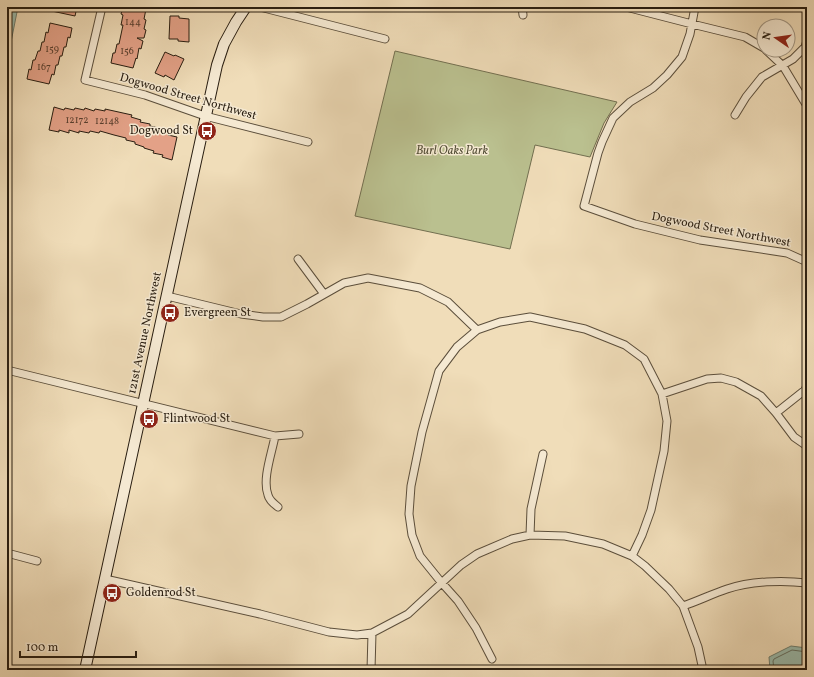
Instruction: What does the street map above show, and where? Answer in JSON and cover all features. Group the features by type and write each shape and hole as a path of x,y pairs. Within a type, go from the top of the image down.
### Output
{"street":[{"name":"Dogwood Street Northwest","path":"102,7 85,80 145,95 205,116 308,142"},
{"name":"121st Avenue Northwest","path":"85,670 217,65 224,44 246,7"},
{"path":"260,7 385,39"},
{"path":"626,7 745,37 756,43"},
{"path":"692,24 695,7"},
{"name":"Dogwood Street Northwest","path":"692,24 682,57 667,75 653,88 630,102 613,118 598,152 584,206 642,226 700,240 786,253 807,262"},
{"path":"735,115 746,97 762,77 793,59 805,47 807,41"},
{"path":"774,58 783,66 807,106"},
{"path":"298,259 324,294"},
{"path":"167,296 241,314 263,317 281,317 344,283 368,278 420,288 448,302 476,330"},
{"path":"492,659 473,622 458,601 420,556 412,535 410,514 411,486 422,432 439,371 457,347 476,330 500,322 530,317 585,329 625,345 644,360 662,394 667,420 664,451 650,510 642,535 632,556"},
{"path":"7,370 275,436 299,434"},
{"path":"662,394 707,378 721,378 736,382 761,396 794,437 807,446"},
{"path":"776,413 805,390 807,386"},
{"path":"275,436 266,486 268,496 273,504 278,507"},
{"path":"530,535 531,509 543,454"},
{"path":"105,579 260,614 329,632 357,635 372,633 408,614 441,582 477,554 512,539 530,535 565,536 603,544 632,556 646,566 669,589 683,606 698,647 703,670"},
{"path":"7,553 37,561"},
{"path":"683,606 742,585 791,581 807,583"},
{"path":"371,670 372,633"}],"green space":[{"name":"Burl Oaks Park","path":"395,51 617,102 604,123 590,157 535,145 510,249 355,216"}],"water":[{"path":"7,7 18,7 7,62"},
{"path":"791,646 807,648 807,670 770,670 769,657"}],"building":[{"path":"47,7 77,7 75,16 47,10"},
{"path":"123,7 146,9 144,29 146,30 144,38 137,38 143,41 141,49 139,48 137,59 136,58 133,68 111,63 113,53 115,53 117,44 119,44 123,25 121,25 123,15 121,14"},
{"path":"170,16 179,16 179,18 189,19 189,42 178,41 178,39 169,39"},
{"path":"50,23 72,28 70,38 68,37 66,47 64,47 62,56 60,56 58,65 56,65 54,75 52,74 49,84 27,79 33,60 35,60 38,51 40,51 46,32 48,33"},
{"path":"165,52 184,59 174,80 165,75 164,77 155,73"},
{"path":"54,107 64,110 65,108 74,110 75,108 84,110 85,108 94,111 95,109 105,111 105,109 132,115 131,117 141,120 140,122 159,128 158,131 177,137 172,160 162,157 163,155 153,153 154,151 135,144 135,142 126,140 126,138 100,131 99,133 90,131 89,133 79,131 79,133 69,130 69,133 59,130 59,132 49,130"}],"place":[{"name":"Dogwood St","path":"207,131"},
{"name":"Evergreen St","path":"170,313"},
{"name":"Flintwood St","path":"149,419"},
{"name":"Goldenrod St","path":"112,593"}]}
